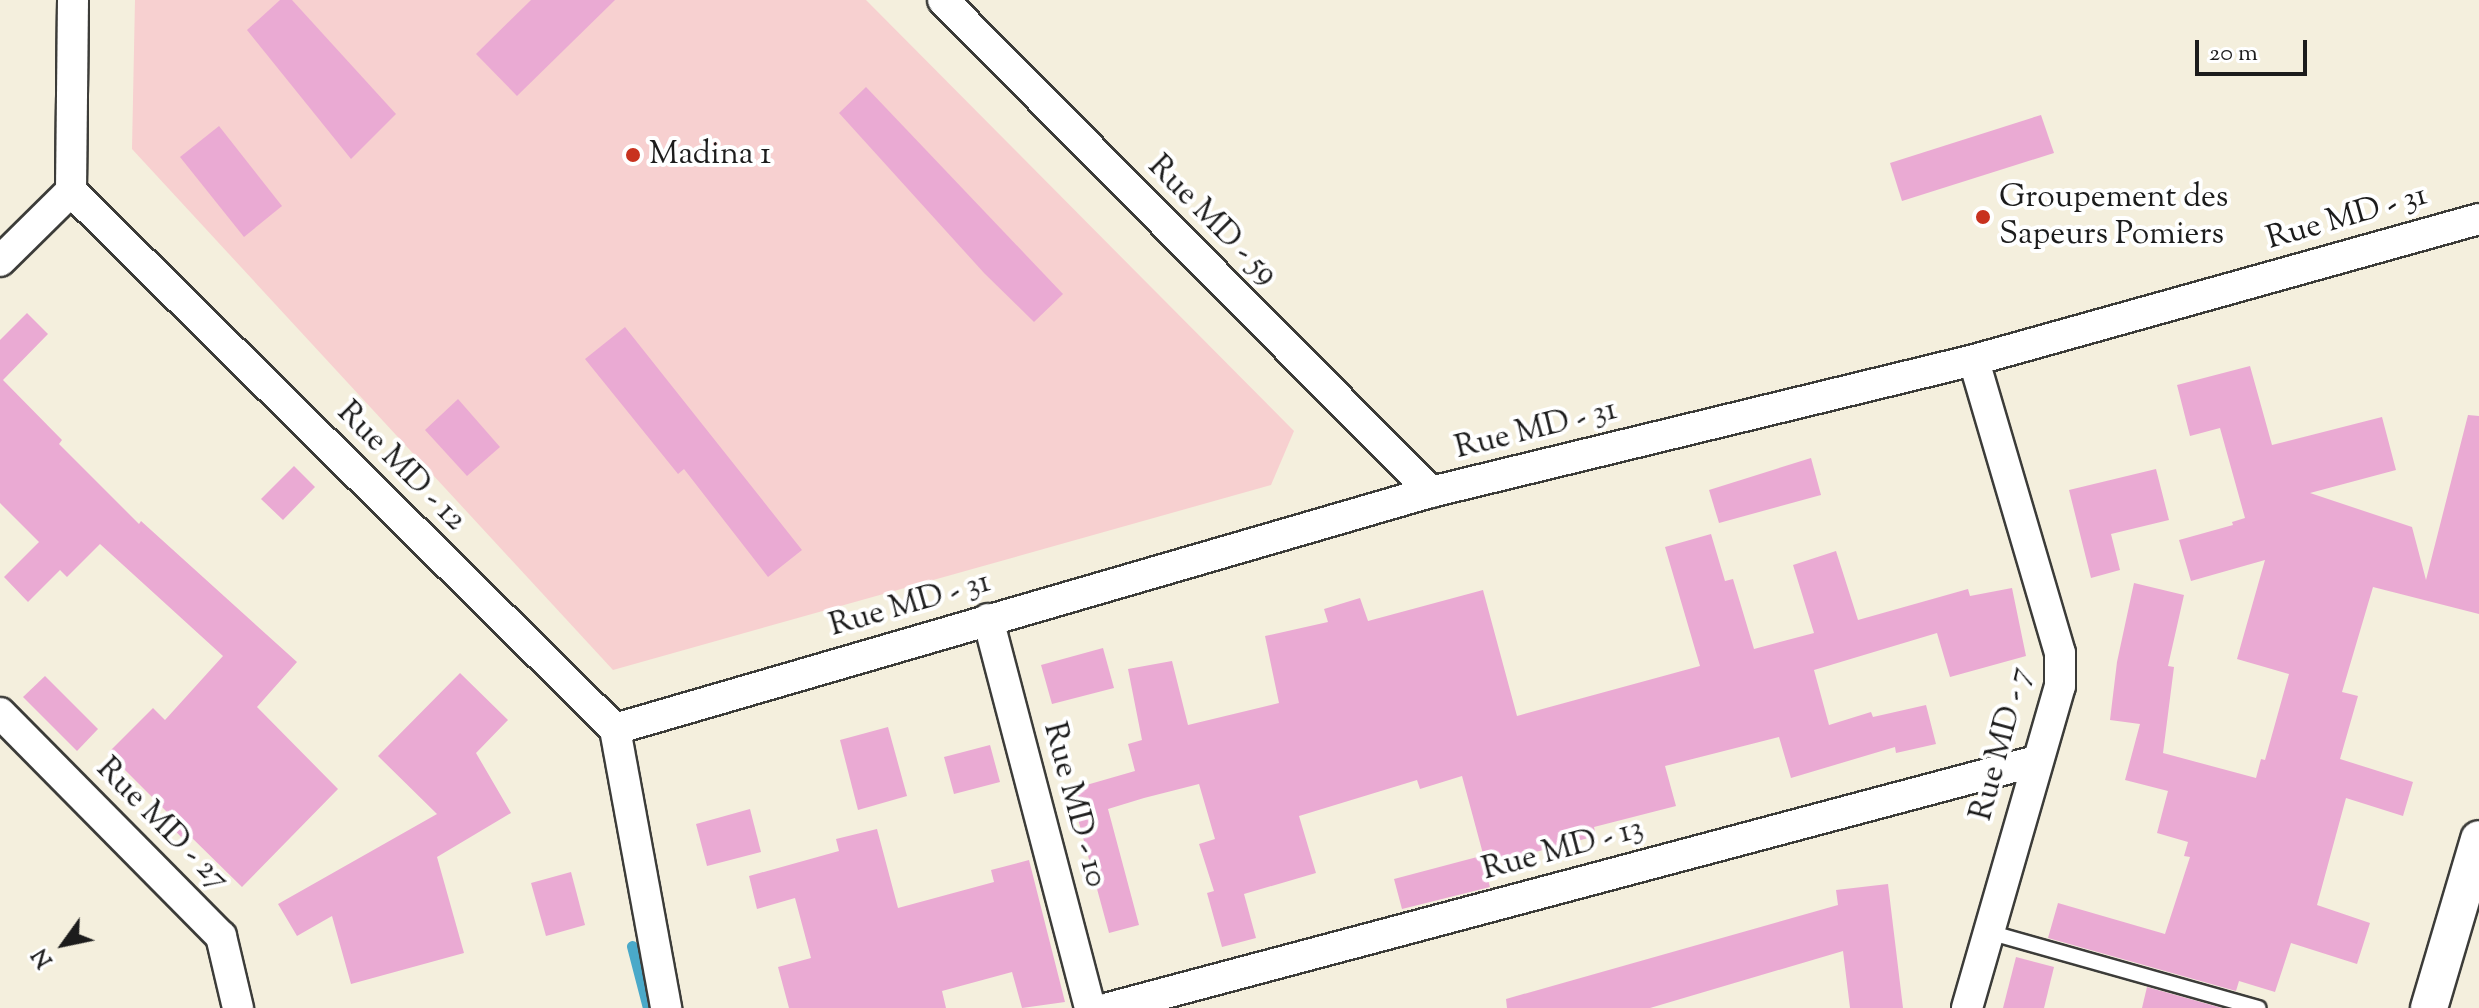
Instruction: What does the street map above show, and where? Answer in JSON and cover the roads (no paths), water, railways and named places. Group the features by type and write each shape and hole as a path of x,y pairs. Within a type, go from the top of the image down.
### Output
{"street":[{"path":"0,261 71,191 73,0"},
{"name":"Rue MD - 59","path":"943,0 1431,492"},
{"name":"Rue MD - 12","path":"71,191 615,729"},
{"name":"Rue MD - 31","path":"615,729 1431,492 1974,360 2479,219"},
{"name":"Rue MD - 7","path":"1967,1008 2060,686 2060,653 1974,360"},
{"name":"Rue MD - 10","path":"988,619 1090,1008"},
{"name":"Rue MD - 27","path":"0,713 221,936 238,1008"},
{"path":"615,729 666,1008"},
{"name":"Rue MD - 13","path":"1109,1008 2036,761"},
{"path":"2429,1008 2479,839"}],"lane":[{"path":"1988,932 2259,1008"}],"waterway":[{"path":"632,946 648,1008"}],"place":[{"name":"Madina 1","path":"633,155"},
{"name":"Groupement des Sapeurs Pomiers","path":"1983,217"}]}
